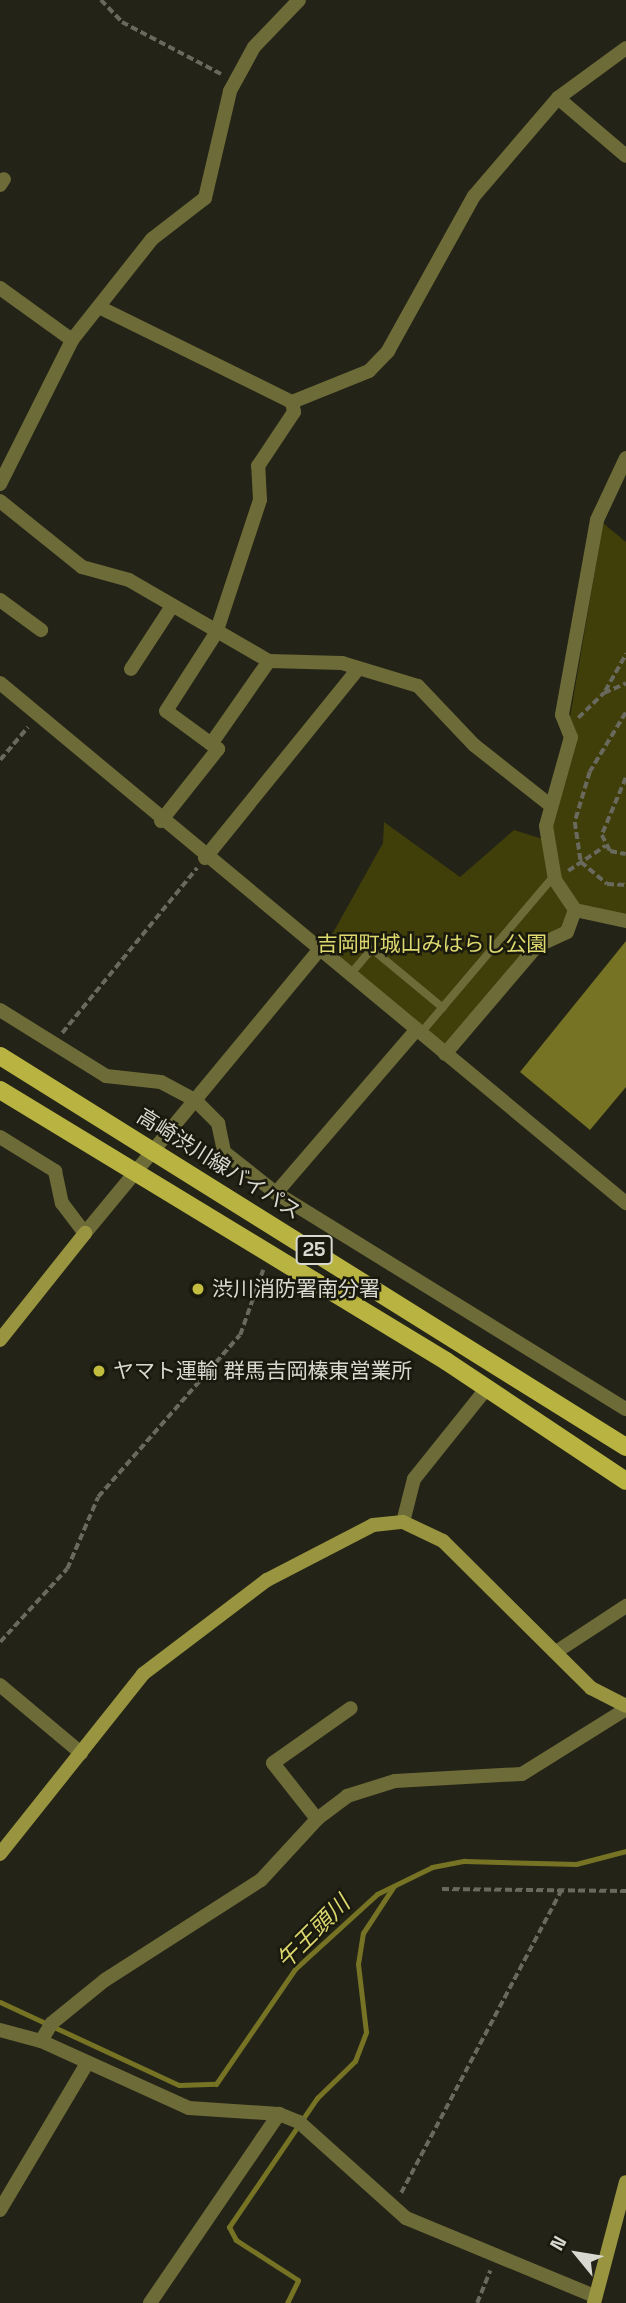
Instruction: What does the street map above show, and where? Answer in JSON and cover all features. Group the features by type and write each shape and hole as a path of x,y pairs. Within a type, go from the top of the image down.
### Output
{"main road":[{"name":"高崎渋川線バイパス","path":"0,1056 626,1447"},
{"name":"25","path":"0,1090 487,1388 626,1481"}],"street":[{"path":"0,484 72,340 103,309 152,240 205,198 236,81 254,47 299,0"},
{"path":"103,309 292,402 369,372 388,351 474,196 558,98 626,48"},
{"path":"558,98 626,156"},
{"path":"0,288 72,340"},
{"path":"161,821 218,749 166,711 216,633 260,500 258,466 294,412 292,402"},
{"path":"626,458 597,520 562,715 571,737 550,805 554,878 575,910 626,921"},
{"path":"0,501 82,567 128,580 216,633 269,661 342,663 357,670 418,686 474,745 550,805"},
{"path":"0,600 41,630"},
{"path":"131,670 172,606"},
{"path":"211,744 269,661"},
{"path":"205,858 357,670"},
{"path":"0,683 205,858 626,1203"},
{"path":"445,1054 537,946 567,932 575,910"},
{"path":"0,1340 318,951"},
{"path":"0,1010 106,1076 161,1082 195,1100 218,1123 224,1152 276,1193 626,1409"},
{"path":"276,1193 418,1032"},
{"path":"0,1137 55,1171 62,1203 85,1233"},
{"path":"403,1522 414,1479 487,1388"},
{"path":"0,1854 144,1674 208,1621 332,1543 373,1525 403,1522 443,1541 591,1688 626,1707 522,1774 396,1781 347,1796 317,1819 261,1880 105,1980 52,2023 41,2041"},
{"path":"556,1652 626,1606"},
{"path":"0,1685 81,1753"},
{"path":"317,1819 273,1763 351,1708"},
{"path":"0,2030 41,2041 86,2065 189,2108 279,2114 319,2135 394,2207 594,2300 626,2182"},
{"path":"0,2210 86,2065"},
{"path":"150,2303 279,2114"}],"lane":[{"path":"418,1032 443,1008 554,878"},
{"path":"349,976 372,949 443,1008"}],"path":[{"path":"101,0 122,22 236,81"},
{"path":"568,730 604,693 626,654"},
{"path":"604,693 626,683"},
{"path":"626,713 579,800 581,862 607,884 626,885"},
{"path":"0,760 38,715"},
{"path":"605,846 603,822 626,778"},
{"path":"554,878 605,846"},
{"path":"605,846 626,854"},
{"path":"53,1043 205,858"},
{"path":"0,1642 67,1569 98,1497 240,1335 268,1255"},
{"path":"442,1889 626,1891"},
{"path":"394,2207 561,1891"},
{"path":"477,2303 496,2255"}],"green space":[{"name":"吉岡町城山みはらし公園","path":"603,523 626,542 626,917 579,907 564,930 535,942 444,1048 324,949 383,843 384,822 460,877 514,830 549,841"}],"shaded area":[{"path":"626,941 626,1087 590,1130 520,1072"}],"waterway":[{"name":"午王頭川","path":"0,2002 179,2085 216,2084 295,1969 377,1894 432,1867 464,1861 576,1864 626,1851"},
{"path":"287,2303 298,2280 236,2240 229,2227 317,2098 355,2061 366,2032 358,1964 363,1933 394,1886"}],"place":[{"name":"渋川消防署南分署","path":"198,1289"},
{"name":"ヤマト運輸 群馬吉岡榛東営業所","path":"99,1371"}]}
